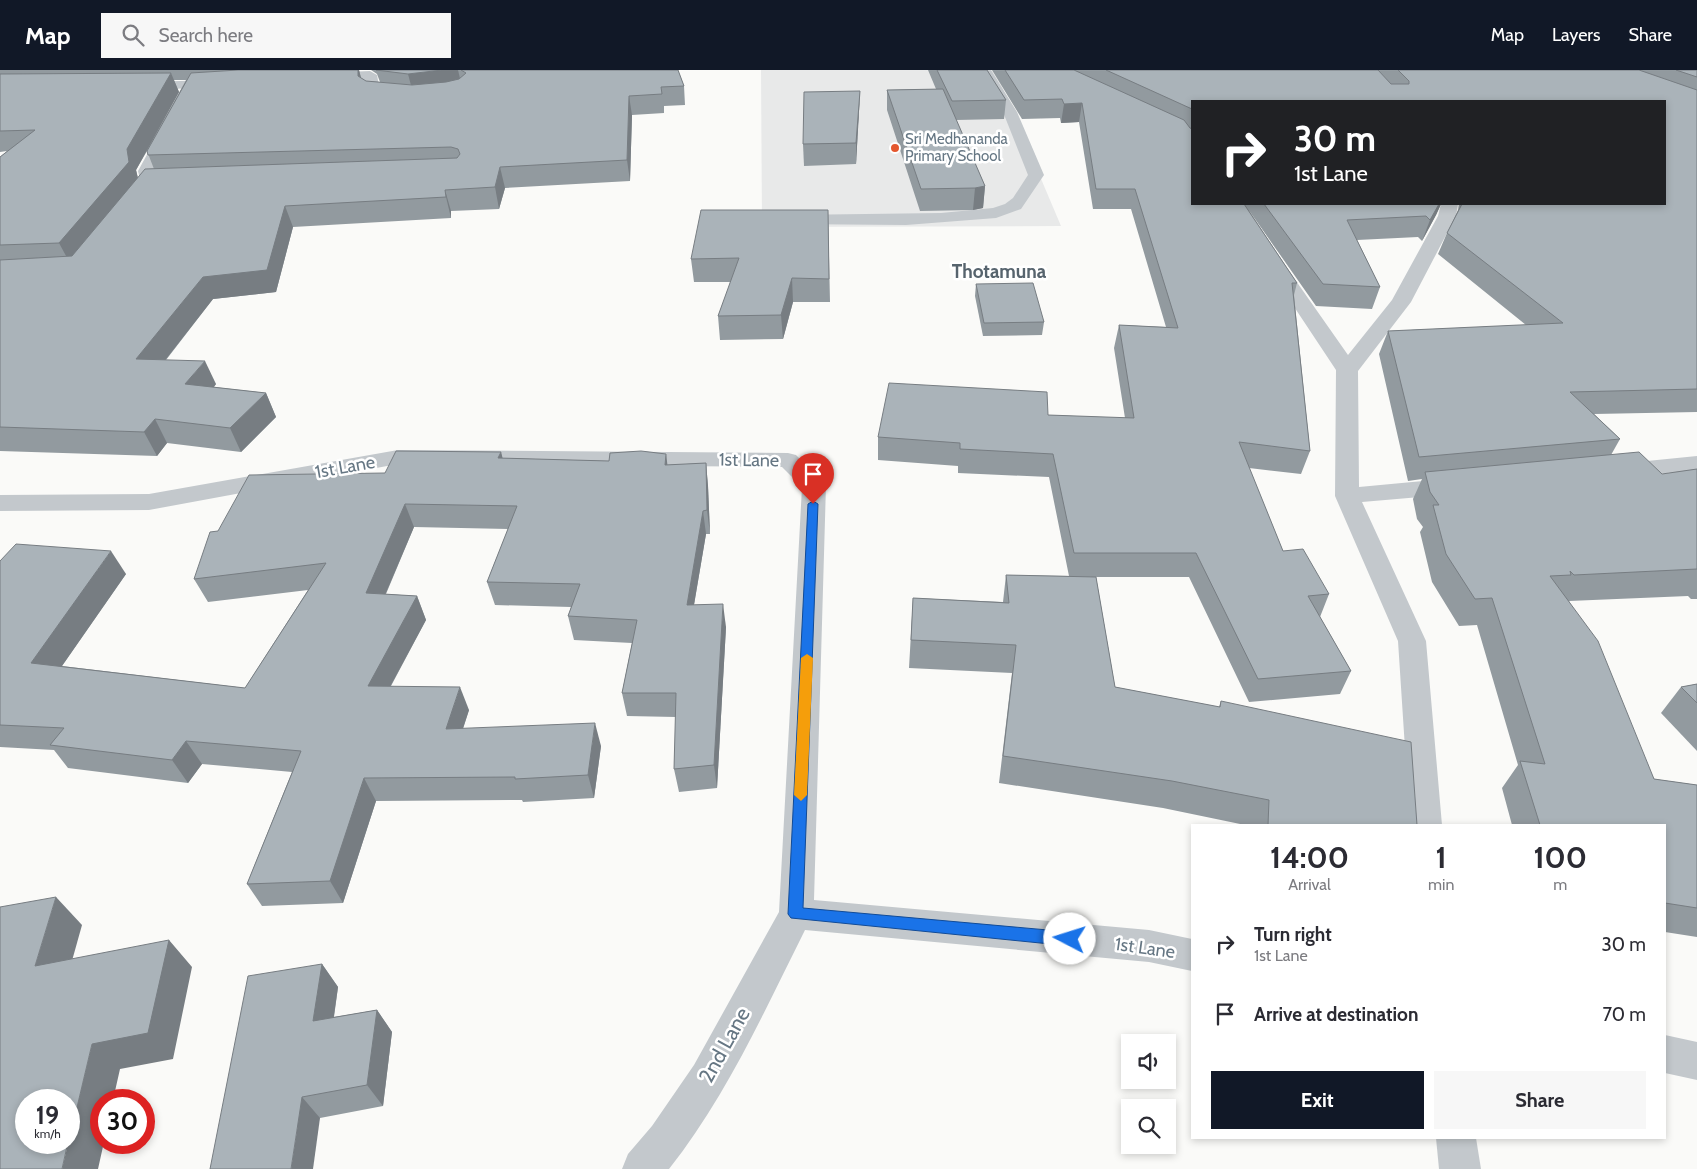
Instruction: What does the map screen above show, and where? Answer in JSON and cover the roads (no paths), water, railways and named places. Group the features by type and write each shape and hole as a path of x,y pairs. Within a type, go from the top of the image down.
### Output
{"street":[{"path":"789,220 973,217 1011,209 1028,189 1036,175 1010,112 984,70"},
{"path":"312,78 370,74 373,95 413,99"},
{"path":"124,87 238,83"},
{"path":"149,183 146,171 192,86"},
{"path":"125,213 149,183 169,182"},
{"path":"1235,205 1347,370 1347,496 1412,641 1426,824"},
{"path":"1347,370 1401,302 1447,216 1449,205"},
{"name":"1st Lane","path":"0,503 149,502 398,457 788,460 814,485 796,914 1149,946 1191,955"},
{"path":"1590,473 1697,463"},
{"path":"1347,496 1473,484"},
{"name":"2nd Lane","path":"643,1169 670,1138 721,1054 796,914"},
{"path":"1666,1054 1697,1061"},
{"path":"1456,1139 1460,1169"}],"place":[{"name":"Sri Medhananda Primary School","path":"895,148"}],"district":[{"name":"Thotamuna","path":"999,271"}]}
